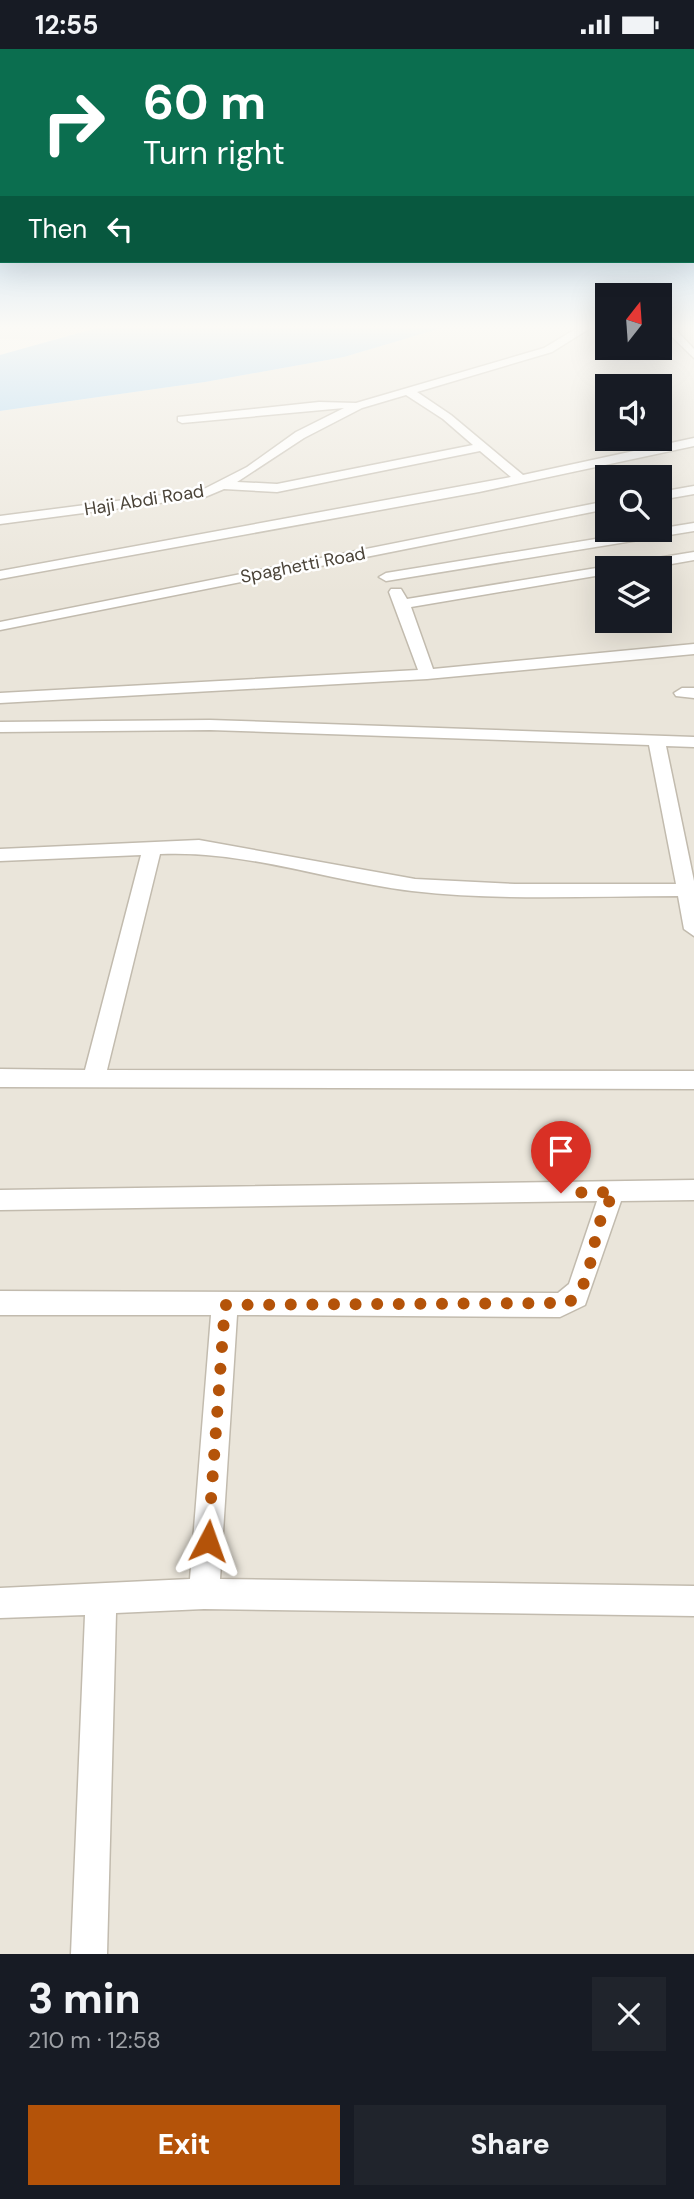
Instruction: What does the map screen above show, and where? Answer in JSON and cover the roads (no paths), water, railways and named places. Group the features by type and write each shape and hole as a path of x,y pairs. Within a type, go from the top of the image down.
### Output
{"street":[{"path":"182,419 212,416"},
{"name":"Haji Abdi Road","path":"0,520 205,493 225,485 300,435 337,416"},
{"path":"445,416 520,479"},
{"path":"0,575 520,479 694,442"},
{"path":"225,485 277,488 482,447"},
{"path":"672,494 694,490"},
{"name":"Spaghetti Road","path":"0,626 595,507"},
{"path":"386,577 694,527"},
{"path":"369,552 403,604 427,674"},
{"path":"672,560 694,556"},
{"path":"403,604 595,572"},
{"path":"0,698 427,674 694,649"},
{"path":"0,727 210,725 694,742"},
{"path":"657,741 690,888 694,929"},
{"path":"0,855 199,846 243,852 312,869 415,885 515,890 690,888"},
{"path":"94,1078 152,848"},
{"path":"0,1078 694,1080"},
{"path":"0,1200 694,1190"},
{"path":"0,1303 560,1305 576,1297 582,1285 600,1221 614,1192"},
{"path":"204,1594 225,1305"},
{"path":"0,1603 204,1594 694,1601"},
{"path":"89,1954 102,1599"}]}
